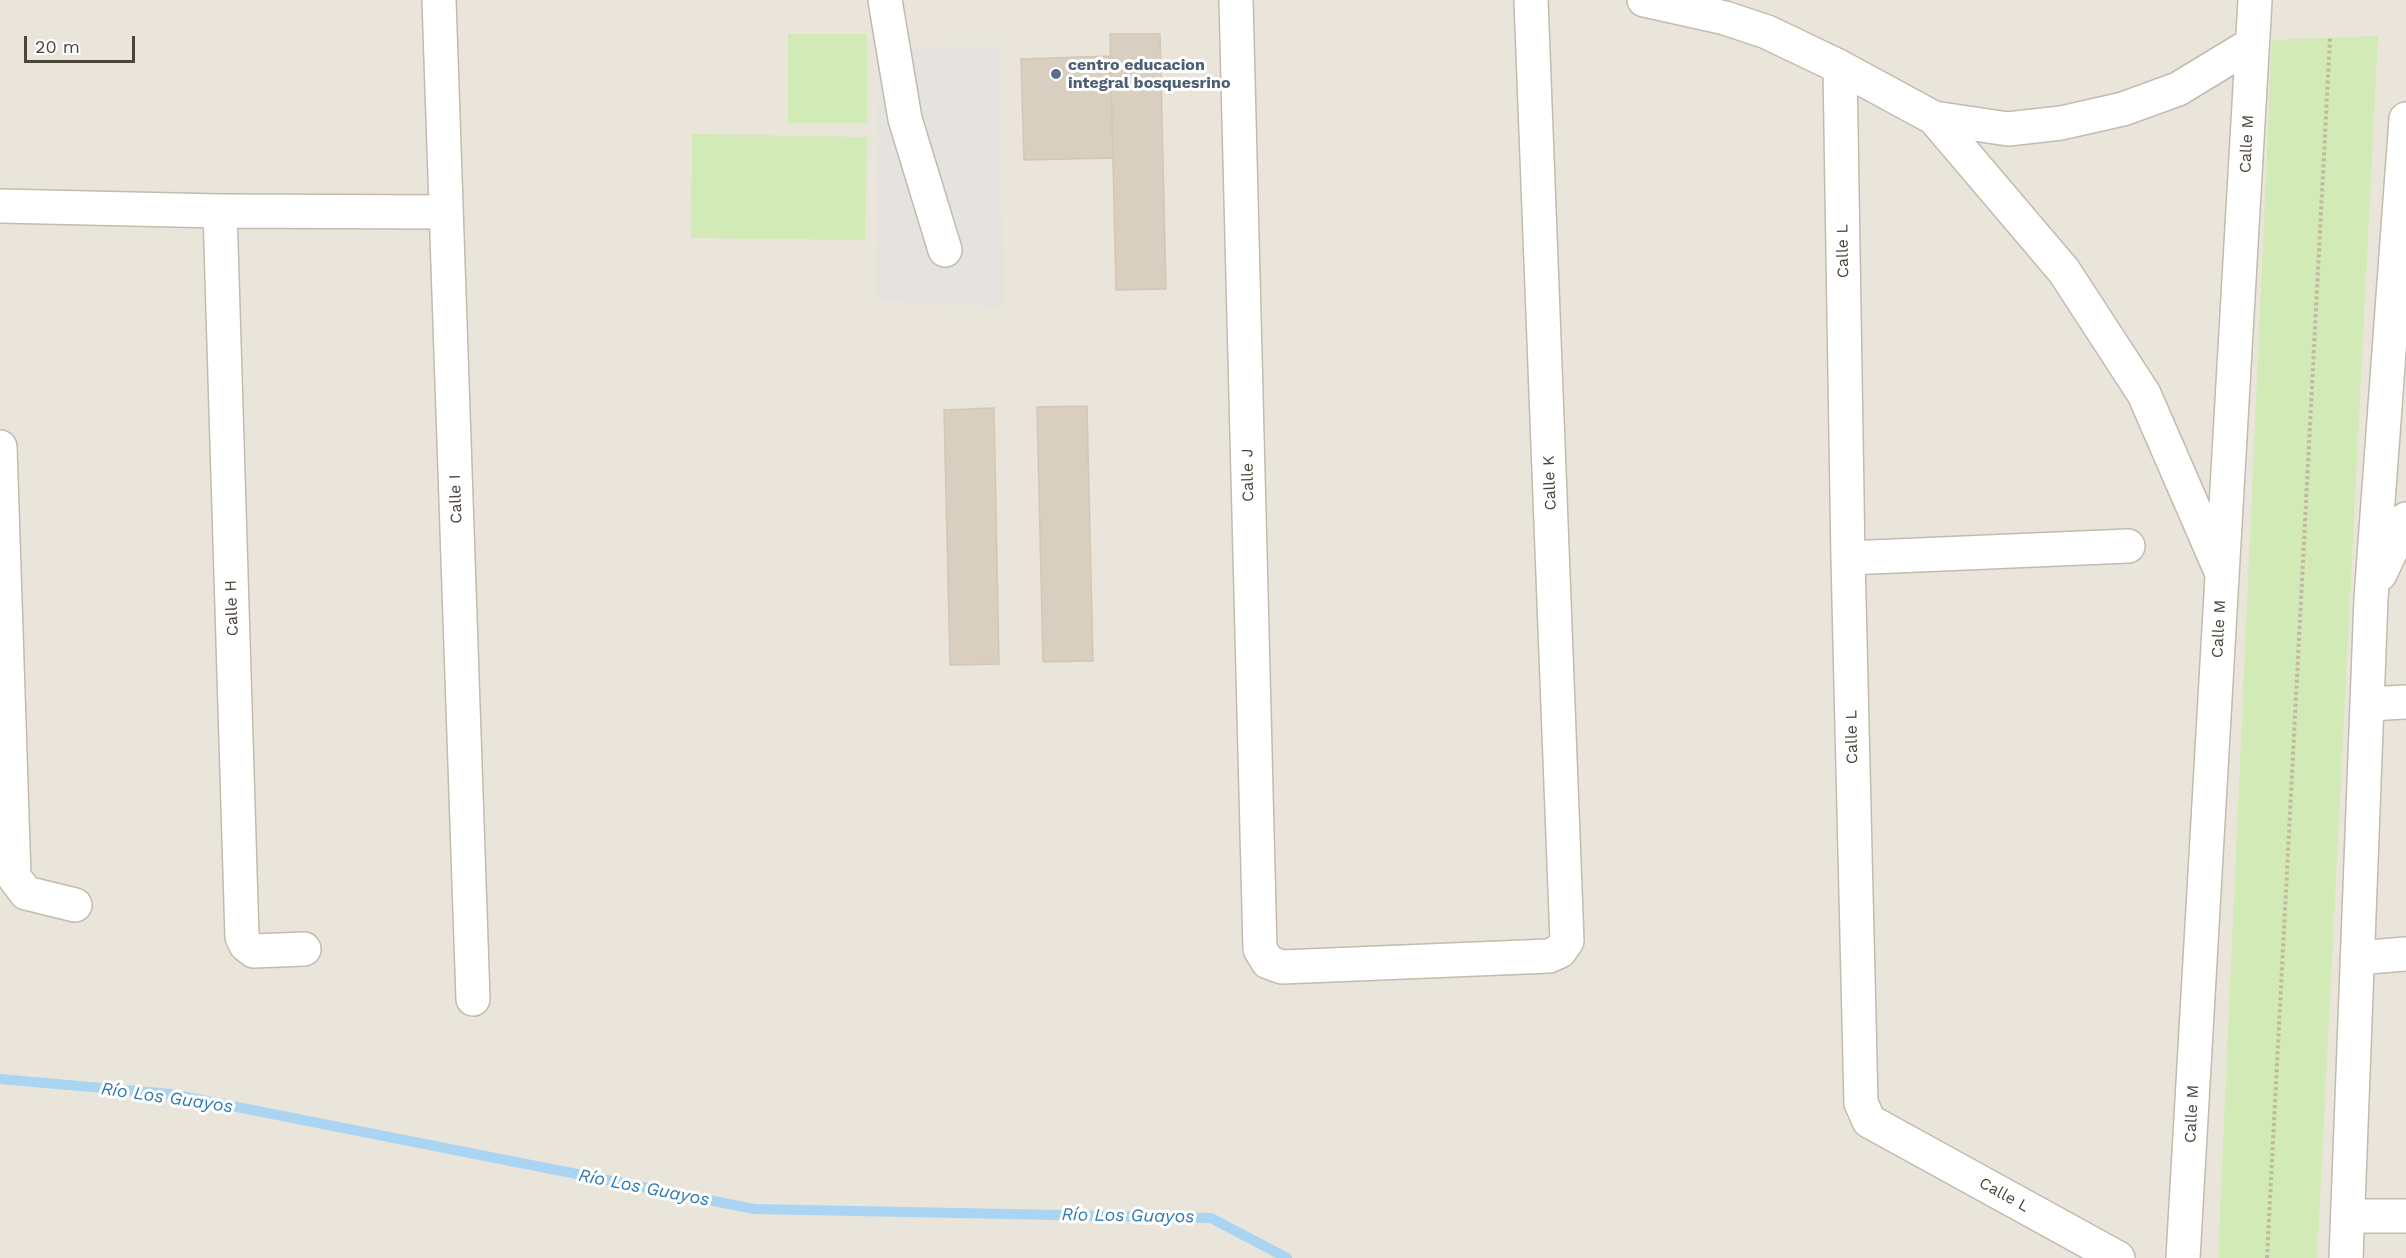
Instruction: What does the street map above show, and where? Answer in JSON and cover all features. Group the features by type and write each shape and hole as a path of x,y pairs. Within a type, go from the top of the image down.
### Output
{"street":[{"name":"Calle I","path":"439,0 473,999"},
{"path":"885,0 904,119 945,250"},
{"name":"Calle J","path":"1236,0 1260,949 1268,962 1282,967 1549,956"},
{"name":"Calle K","path":"1532,0 1567,941 1560,951 1549,956"},
{"path":"1644,0 1725,18 1767,32 1840,67 1934,118 2008,129 2061,123 2123,109 2178,89 2252,44"},
{"name":"Calle M","path":"2183,1258 2254,0"},
{"name":"Calle L","path":"1840,67 1848,558 1861,1103 1869,1121 2118,1258"},
{"path":"1934,118 2064,271 2144,394 2222,574"},
{"path":"2346,1258 2371,598 2406,129"},
{"path":"0,206 220,211 446,212"},
{"name":"Calle H","path":"220,211 242,937 246,945 254,951 304,949"},
{"path":"0,447 14,877 26,893 75,905"},
{"path":"2371,598 2386,560 2405,522"},
{"path":"1848,558 2128,546"},
{"path":"2367,704 2406,702"},
{"path":"2357,958 2406,954"},
{"path":"2348,1216 2406,1216"}],"path":[{"path":"2267,1258 2330,38"}],"shaded area":[{"path":"0,0 2406,0 2406,1258 0,1258"},
{"path":"999,46 1004,308 877,300 878,48"}],"green space":[{"path":"788,34 867,34 867,123 788,123"},
{"path":"2378,36 2317,1258 2218,1258 2272,40"},
{"path":"692,134 867,137 865,240 691,238"}],"building":[{"path":"1110,34 1160,34 1166,289 1116,290"},
{"path":"1110,56 1113,158 1024,160 1021,59"},
{"path":"1087,406 1093,661 1043,662 1037,407"},
{"path":"994,408 999,664 950,665 944,410"}],"waterway":[{"name":"Río Los Guayos","path":"0,1079 171,1094 754,1209 1211,1218 1287,1258"}],"place":[{"name":"centro educacion integral bosquesrino","path":"1056,74"}]}
